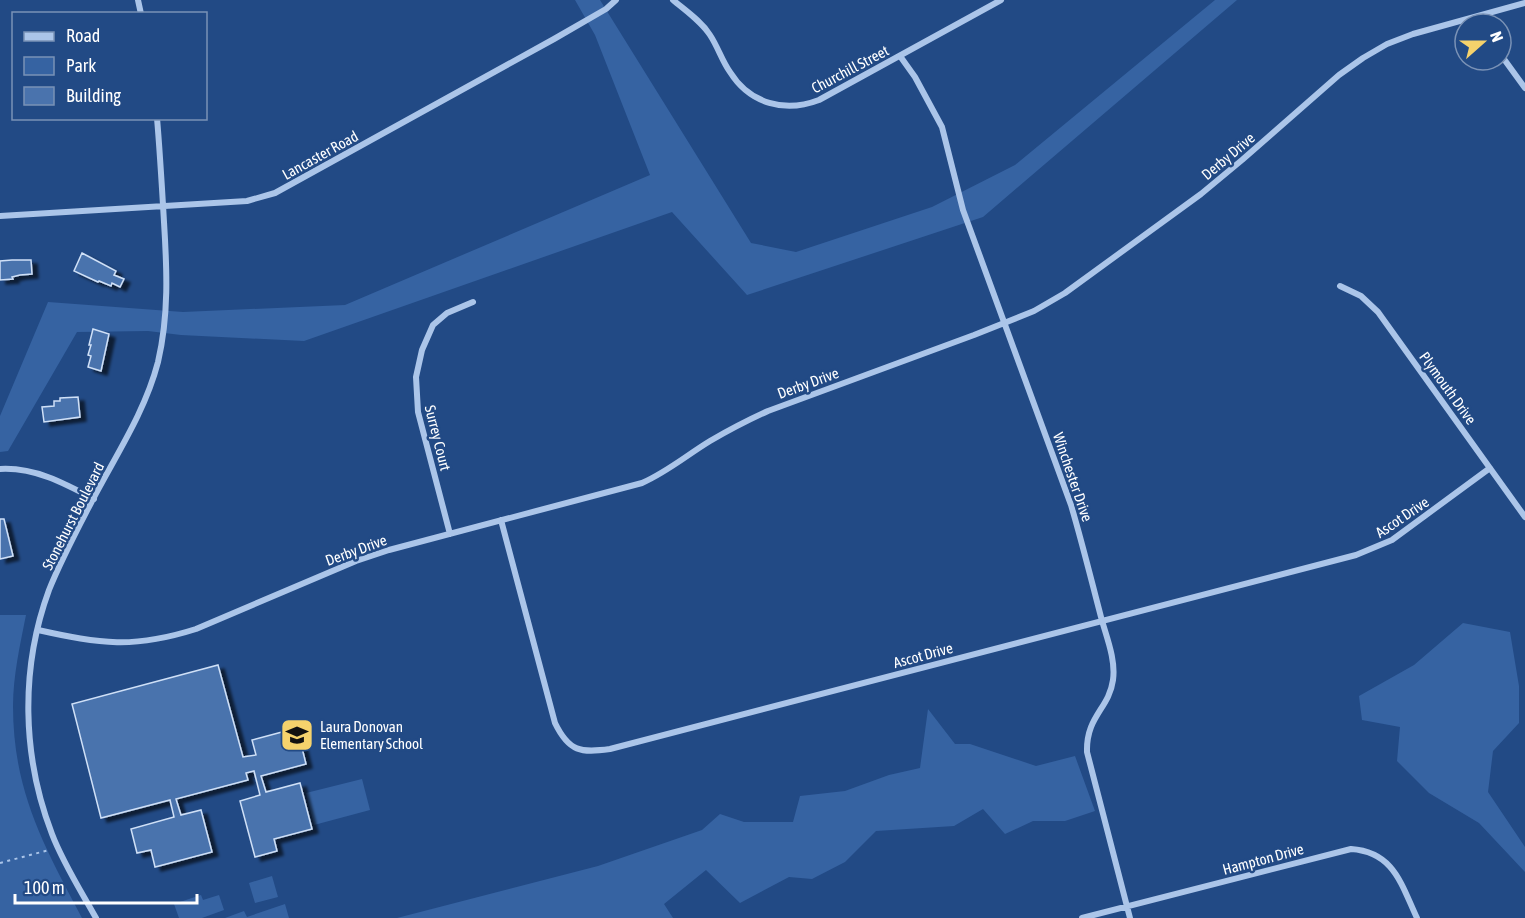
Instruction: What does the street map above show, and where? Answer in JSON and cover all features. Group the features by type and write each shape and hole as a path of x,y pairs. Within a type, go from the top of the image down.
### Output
{"street":[{"name":"Lancaster Road","path":"0,216 247,201 275,193 554,39 606,9 616,0"},
{"name":"Churchill Street","path":"673,0 706,30 734,79 755,98 771,104 795,107 819,100 1001,0"},
{"name":"Derby Drive","path":"1495,12 1525,3"},
{"name":"Derby Drive","path":"38,630 89,641 116,644 170,638 205,626 356,561 642,483 669,470 708,442 768,411 1034,311 1065,293 1201,194 1339,75 1363,58 1388,44 1413,34 1453,24"},
{"name":"Winchester Drive","path":"900,56 915,77 942,127 963,210 1071,505 1102,621 1113,665 1113,679 1106,701 1088,731 1087,752 1130,918"},
{"path":"1513,72 1525,88"},
{"name":"Stonehurst Boulevard","path":"96,918 58,847 37,788 29,741 29,685 38,630 52,583 93,499 135,422 150,387 157,363 166,310 167,284 157,120"},
{"name":"Plymouth Drive","path":"1340,286 1360,296 1378,312 1525,517"},
{"name":"Surrey Court","path":"450,534 418,412 416,377 422,350 433,325 447,313 474,302"},
{"name":"Ascot Drive","path":"501,520 555,723 564,738 578,750 585,752 610,749 1370,551 1392,540 1490,468"},
{"path":"0,469 17,469 48,476 93,499"},
{"name":"Hampton Drive","path":"1082,918 1352,849 1364,850 1376,855 1391,867 1417,918"}],"path":[{"path":"0,862 58,847"}],"green space":[{"path":"575,0 600,0 751,243 796,252 932,207 1015,165 1215,0 1237,0 983,217 747,295 672,212 304,341 181,335 148,331 77,332 8,451 0,452 0,416 48,302 183,312 345,305 650,175 595,35"},
{"path":"0,615 26,615 13,695 14,737 18,765 43,842 82,918 0,918"},
{"path":"1463,623 1510,632 1519,686 1519,723 1493,751 1488,792 1525,847 1525,872 1479,823 1429,793 1397,761 1400,727 1362,720 1359,696 1414,665"},
{"path":"928,709 955,744 970,744 1036,766 1075,756 1095,811 1065,821 1033,821 1005,834 983,809 954,826 876,831 845,862 812,879 789,877 740,903 706,870 664,904 673,918 397,918 598,866 702,830 720,814 744,822 793,822 800,796 845,791 889,775 920,768"},
{"path":"362,779 370,810 314,825 306,793"},
{"path":"272,876 278,897 255,903 249,883"},
{"path":"201,895 203,900 219,895 224,910 202,918 179,918 174,904"},
{"path":"285,904 289,918 225,918 244,911 247,917"}],"building":[{"path":"82,253 116,271 114,275 124,279 120,287 112,283 111,286 98,282 74,271"},
{"path":"31,260 32,274 0,280 0,261"},
{"path":"93,329 109,334 101,371 88,367 91,356 88,355 91,345 89,345"},
{"path":"78,397 80,417 44,422 42,407 54,406 54,401 60,401 60,398"},
{"path":"0,519 4,519 13,556 0,559"},
{"path":"218,665 243,757 256,755 252,740 297,728 306,764 261,776 266,792 300,783 312,829 274,839 277,851 255,857 240,801 260,795 254,771 246,773 248,780 176,799 181,815 201,810 212,852 155,867 151,850 137,853 131,829 174,817 170,800 101,818 72,704"}],"place":[{"name":"Laura Donovan Elementary School","path":"297,735"}]}
